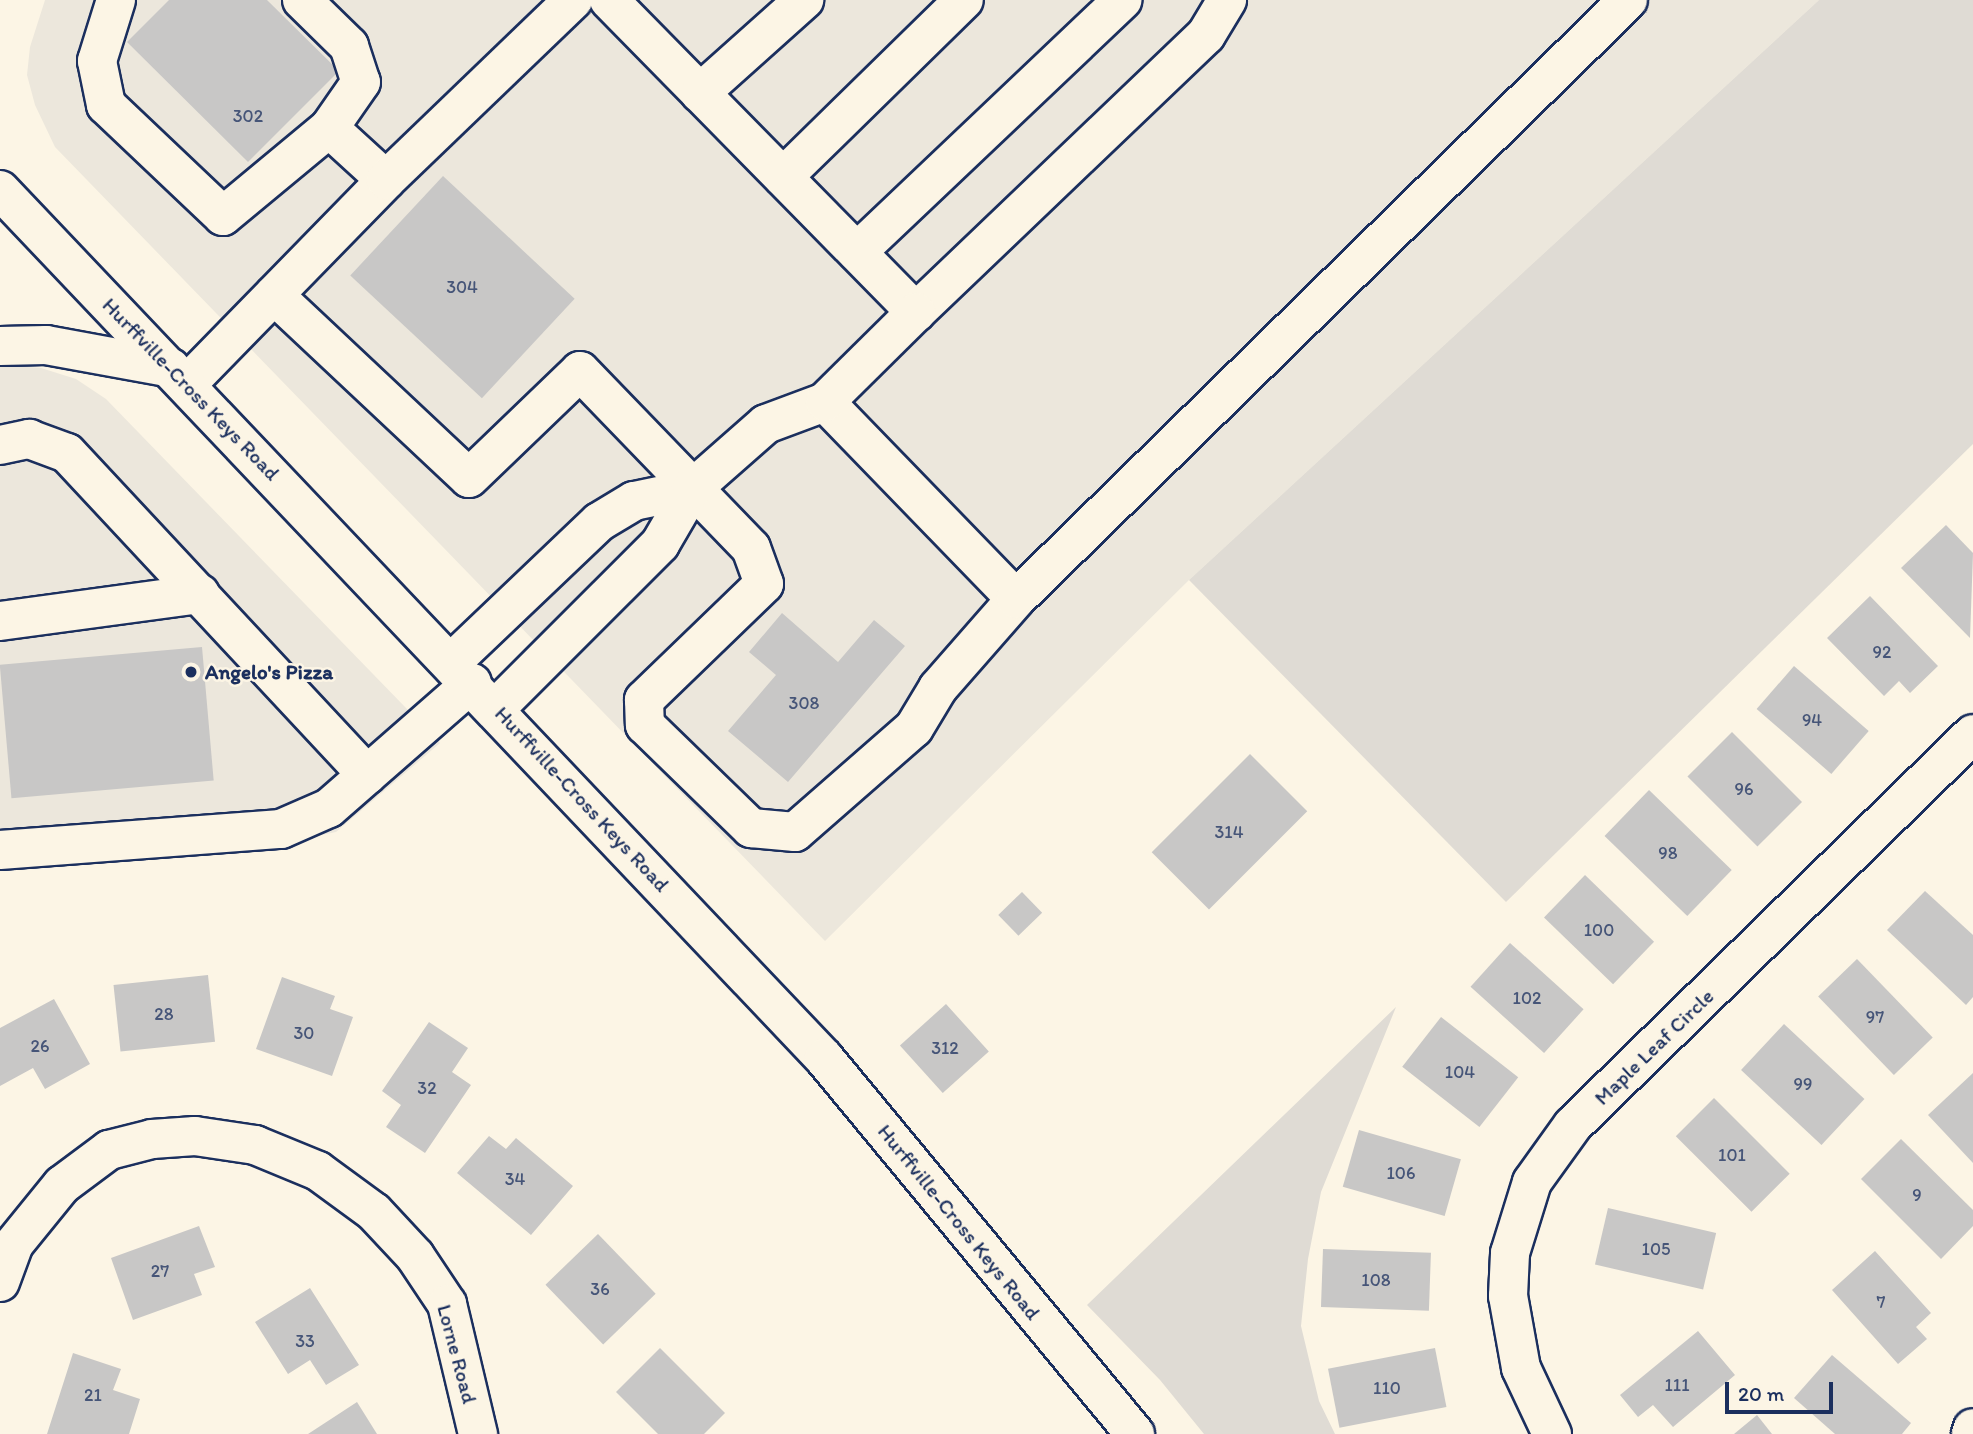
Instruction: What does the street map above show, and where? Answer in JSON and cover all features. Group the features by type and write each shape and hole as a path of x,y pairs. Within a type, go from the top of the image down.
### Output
{"street":[{"path":"116,0 97,61 106,104 223,216 328,128 361,82 349,46 302,0"},
{"path":"0,346 46,345 179,376 274,295 386,180 573,0"},
{"path":"701,93 804,0"},
{"path":"783,177 964,0"},
{"path":"857,252 1123,0"},
{"path":"0,850 281,829 329,808 473,684 660,544 692,489 766,424 825,402 1206,35 1227,0"},
{"path":"274,295 469,478 580,371 751,548 764,584 644,700 645,724 751,828 795,832 914,728 938,688 1016,599 1628,0"},
{"path":"628,6 701,93 916,312"},
{"path":"328,128 386,180"},
{"name":"Hurffville-Cross Keys Road","path":"0,190 473,684 824,1058 1135,1434"},
{"path":"825,402 1016,599"},
{"path":"0,445 29,439 67,453 367,775"},
{"path":"473,684 608,516 634,501 692,489"},
{"path":"0,621 200,594"},
{"name":"Maple Leaf Circle","path":"1552,1434 1521,1368 1508,1296 1510,1253 1532,1182 1573,1125 1973,734"},
{"name":"Lorne Road","path":"0,1282 14,1244 62,1185 109,1150 152,1139 195,1136 255,1145 318,1171 374,1212 415,1256 447,1304 478,1434"},
{"path":"1972,1434 1973,1428"}],"shaded area":[{"path":"45,0 1819,0 1189,580 825,941 55,147 35,105 27,75 30,47"},
{"path":"1819,0 1973,0 1973,444 1506,902 1189,580"},
{"path":"0,365 41,368 76,379 106,399 440,743 336,832 262,847 0,870"},
{"path":"1396,1007 1321,1192 1308,1259 1301,1326 1319,1401 1335,1434 1204,1434 1160,1380 1087,1305"}],"building":[{"path":"169,0 267,0 339,71 248,162 127,42"},
{"path":"443,176 575,299 482,398 350,275"},
{"path":"1946,525 1973,553 1970,638 1901,568"},
{"path":"1870,596 1938,666 1910,693 1899,681 1884,696 1827,638"},
{"path":"782,613 838,662 874,620 905,646 788,782 728,731 776,675 749,652"},
{"path":"202,647 214,780 11,798 0,665"},
{"path":"1794,666 1869,731 1831,774 1757,709"},
{"path":"1732,732 1802,802 1757,847 1687,777"},
{"path":"1250,754 1307,811 1209,910 1152,852"},
{"path":"1649,790 1732,870 1687,916 1605,836"},
{"path":"1585,875 1654,942 1613,984 1544,917"},
{"path":"1925,891 1973,935 1973,997 1966,1005 1887,930"},
{"path":"1022,892 1042,913 1018,936 998,915"},
{"path":"1510,943 1584,1009 1544,1053 1471,987"},
{"path":"1857,959 1933,1037 1894,1075 1818,997"},
{"path":"208,975 215,1042 121,1052 114,985"},
{"path":"282,977 335,996 330,1009 353,1017 332,1076 256,1049"},
{"path":"54,999 90,1064 45,1089 33,1068 0,1086 0,1028"},
{"path":"946,1004 989,1052 943,1093 900,1045"},
{"path":"1441,1017 1518,1077 1479,1127 1402,1067"},
{"path":"429,1022 468,1048 452,1072 471,1085 425,1153 386,1127 401,1105 382,1091"},
{"path":"1784,1024 1864,1099 1821,1145 1741,1070"},
{"path":"1973,1073 1973,1163 1928,1115"},
{"path":"1714,1098 1790,1174 1751,1212 1676,1136"},
{"path":"1359,1130 1461,1159 1445,1216 1343,1187"},
{"path":"489,1136 506,1149 516,1138 573,1186 531,1235 457,1173"},
{"path":"1901,1139 1973,1210 1973,1226 1941,1259 1861,1179"},
{"path":"1608,1208 1716,1233 1703,1289 1595,1265"},
{"path":"199,1226 215,1267 194,1274 202,1295 133,1320 111,1258"},
{"path":"598,1234 656,1294 603,1344 545,1285"},
{"path":"1323,1249 1431,1253 1429,1311 1321,1307"},
{"path":"1875,1251 1931,1313 1916,1327 1927,1339 1898,1364 1832,1290"},
{"path":"310,1288 359,1365 326,1385 310,1360 288,1374 255,1322"},
{"path":"1698,1331 1735,1375 1673,1427 1653,1405 1638,1417 1620,1395"},
{"path":"660,1348 725,1413 704,1434 658,1434 616,1392"},
{"path":"1435,1348 1446,1407 1339,1428 1328,1369"},
{"path":"73,1353 121,1369 113,1390 140,1399 129,1434 47,1434"},
{"path":"1832,1355 1911,1423 1902,1434 1835,1434 1794,1398"},
{"path":"357,1402 377,1434 308,1434"},
{"path":"1757,1415 1772,1434 1734,1434"}],"place":[{"name":"Angelo's Pizza","path":"191,672"}]}
